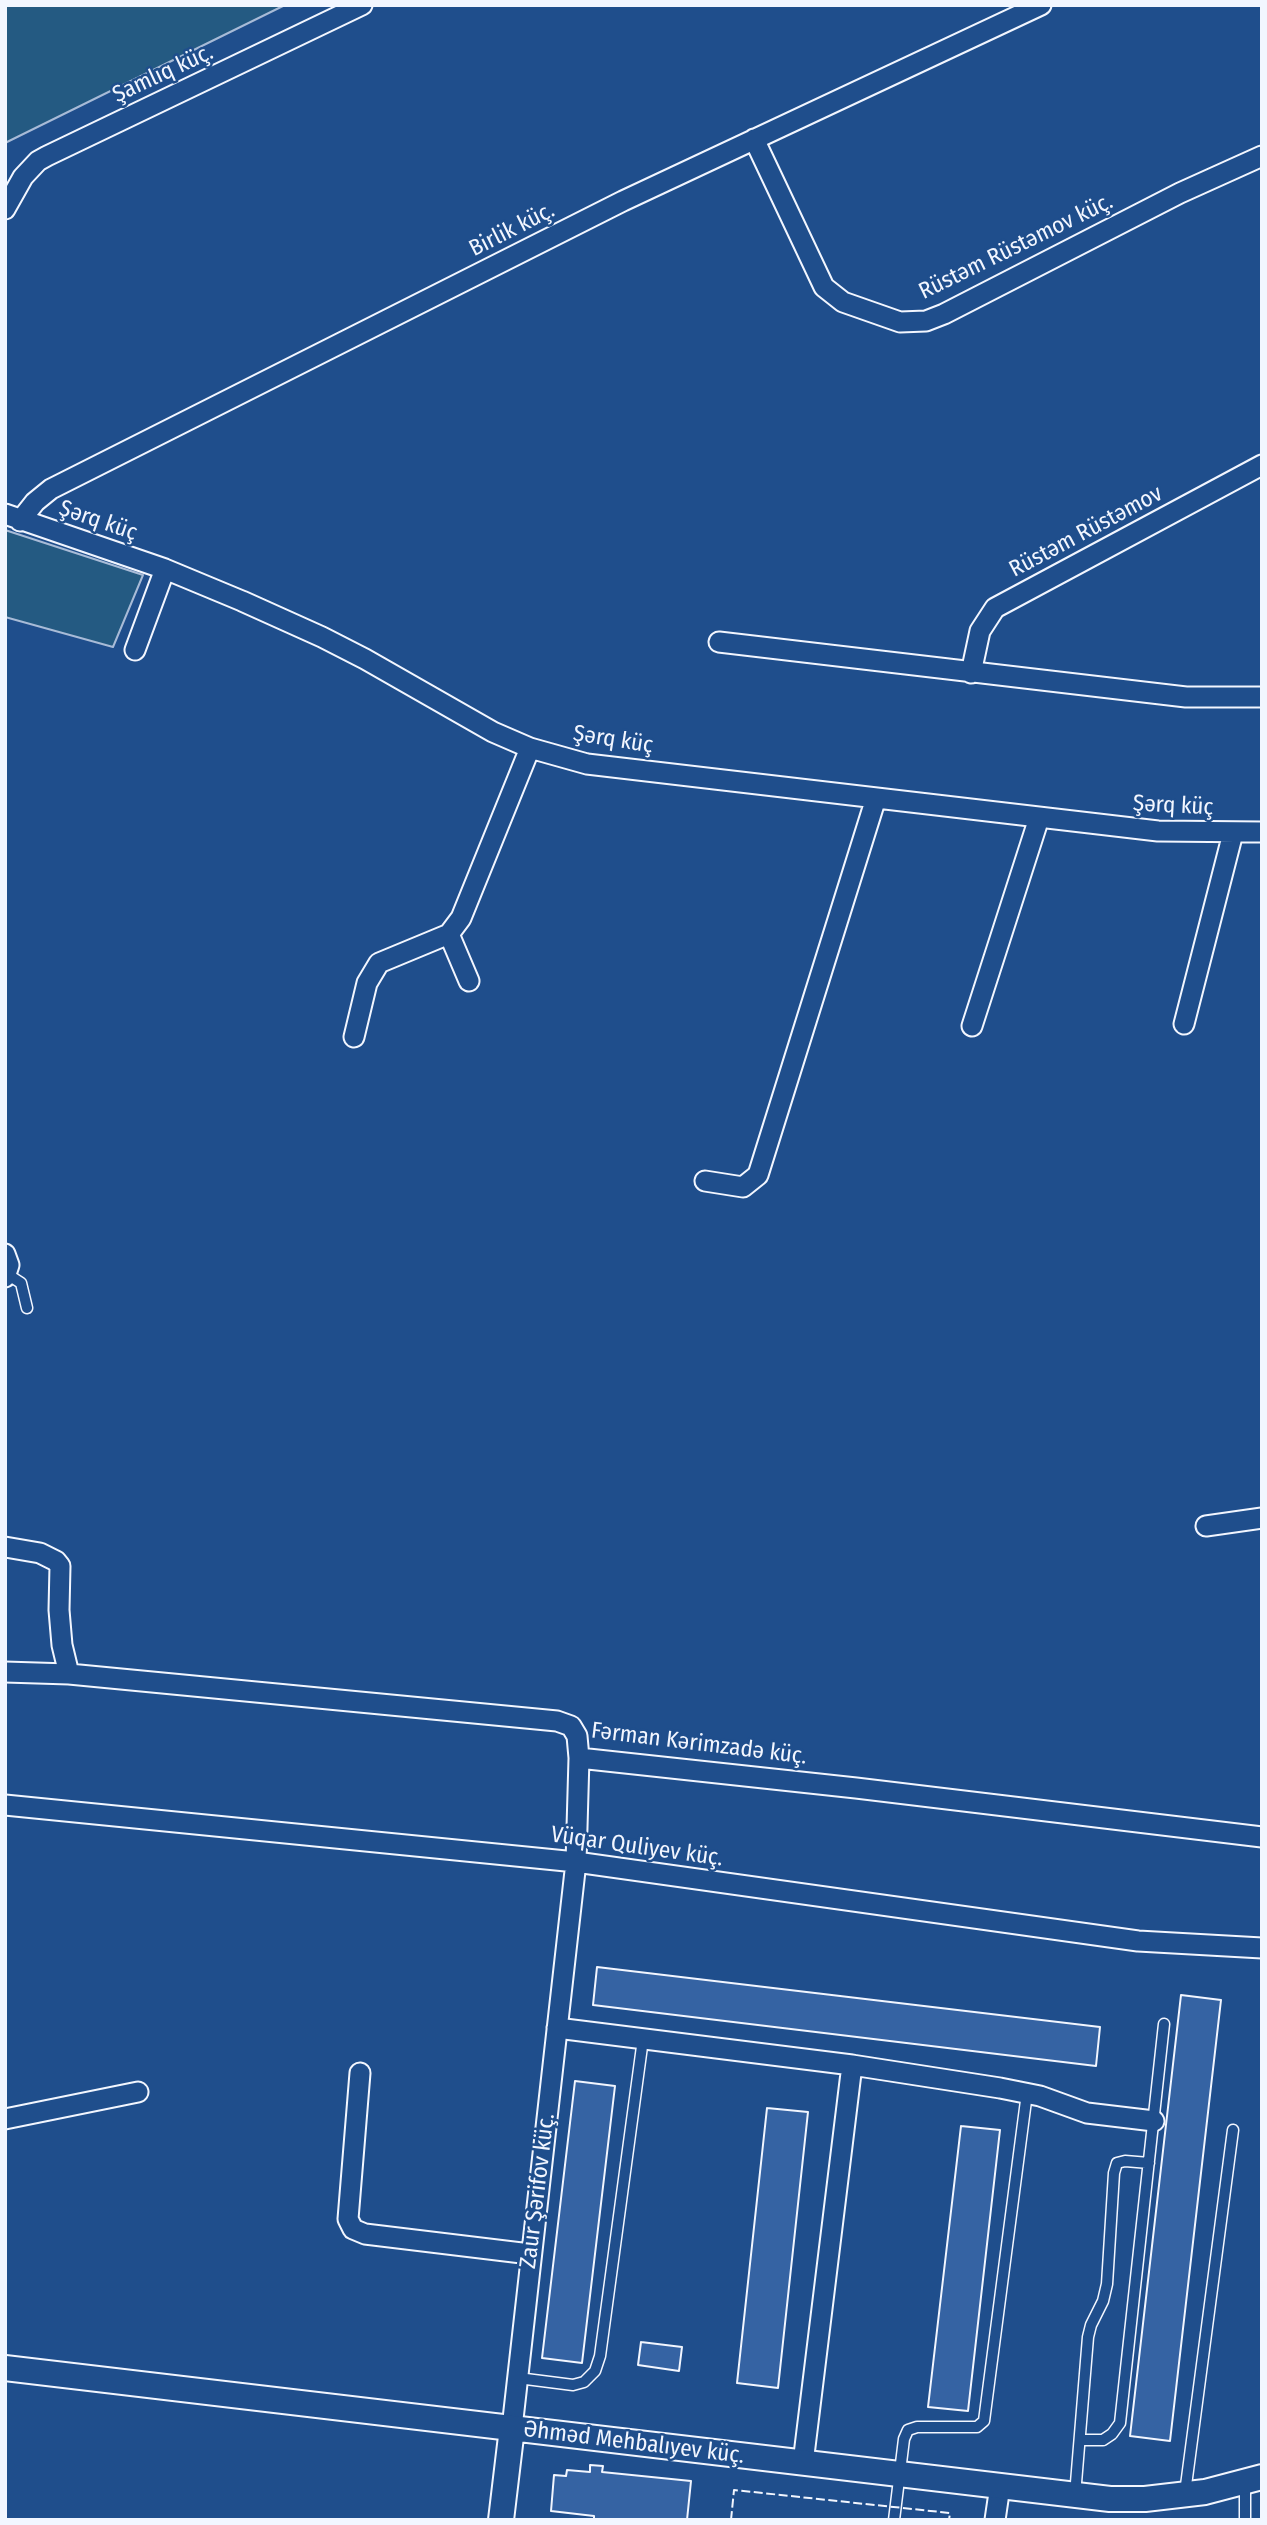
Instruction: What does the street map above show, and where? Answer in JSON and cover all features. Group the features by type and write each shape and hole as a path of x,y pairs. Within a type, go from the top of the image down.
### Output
{"street":[{"name":"Şamlıq küç.","path":"5,209 23,177 38,161 362,5"},
{"name":"Birlik küç.","path":"12,517 51,489 623,201 1041,5"},
{"name":"Rüstəm Rüstəmov küç.","path":"754,139 824,287 843,302 900,322 926,321 944,314 1180,193 1262,156"},
{"name":"Rüstəm Rüstəmov","path":"971,673 980,631 995,608 1262,465"},
{"name":"Şərq küç","path":"12,517 165,569 322,637 493,732 530,748 587,764 1158,831 1262,832"},
{"path":"135,650 165,569"},
{"path":"719,642 1186,697 1262,696"},
{"path":"354,1037 367,983 379,963 449,934 461,918 530,748"},
{"path":"705,1181 743,1187 758,1175 876,798"},
{"path":"972,1026 1040,818"},
{"path":"1184,1024 1233,833"},
{"path":"449,934 469,981"},
{"path":"5,1254 9,1265 6,1275"},
{"path":"1206,1526 1262,1518"},
{"path":"5,1547 40,1553 60,1566 60,1622 69,1674 5,1672"},
{"name":"Fərman Kərimzadə küç.","path":"69,1674 557,1721 571,1726 577,1737 579,1758 1262,1838"},
{"name":"Zaur Şərifov küç.","path":"501,2520 576,1862 579,1758"},
{"name":"Vüqar Quliyev küç.","path":"5,1805 576,1862 1138,1941 1262,1948"},
{"path":"557,2028 852,2065 1027,2093 1087,2113 1154,2121"},
{"path":"803,2463 852,2065"},
{"path":"360,2073 348,2219 353,2229 365,2234 530,2254"},
{"path":"5,2119 138,2092"},
{"name":"Əhməd Mehbalıyev küç.","path":"5,2368 1075,2495 1145,2499 1184,2495 1253,2480"},
{"path":"995,2520 1000,2486"}],"lane":[{"path":"6,1275 21,1283 27,1308"},
{"path":"1080,2440 1103,2440 1112,2434 1120,2423 1164,2024"},
{"path":"518,2378 573,2385 584,2382 595,2371 600,2356 643,2039"},
{"path":"894,2520 904,2439 908,2430 917,2427 978,2427 984,2421 1027,2093"},
{"path":"1184,2495 1233,2130"},
{"path":"1075,2495 1088,2337 1107,2284 1114,2173 1117,2163 1149,2163"},
{"path":"1245,2520 1253,2480"}],"shaded area":[{"path":"5,5 285,5 5,143"},
{"path":"5,530 143,575 113,647 5,617"}],"building":[{"path":"597,1967 1100,2027 1096,2066 593,2005"},
{"path":"1181,1995 1221,2000 1170,2441 1130,2436"},
{"path":"575,2081 615,2086 582,2363 542,2358"},
{"path":"767,2108 808,2112 778,2388 737,2383"},
{"path":"961,2126 1000,2130 968,2411 928,2407"},
{"path":"641,2342 682,2347 679,2371 638,2365"},
{"path":"590,2465 603,2466 602,2472 691,2481 687,2520 594,2520 594,2516 551,2511 554,2475 566,2476 567,2470 590,2472"}],"fence":[{"path":"731,2520 734,2490 950,2513 949,2520"}]}
